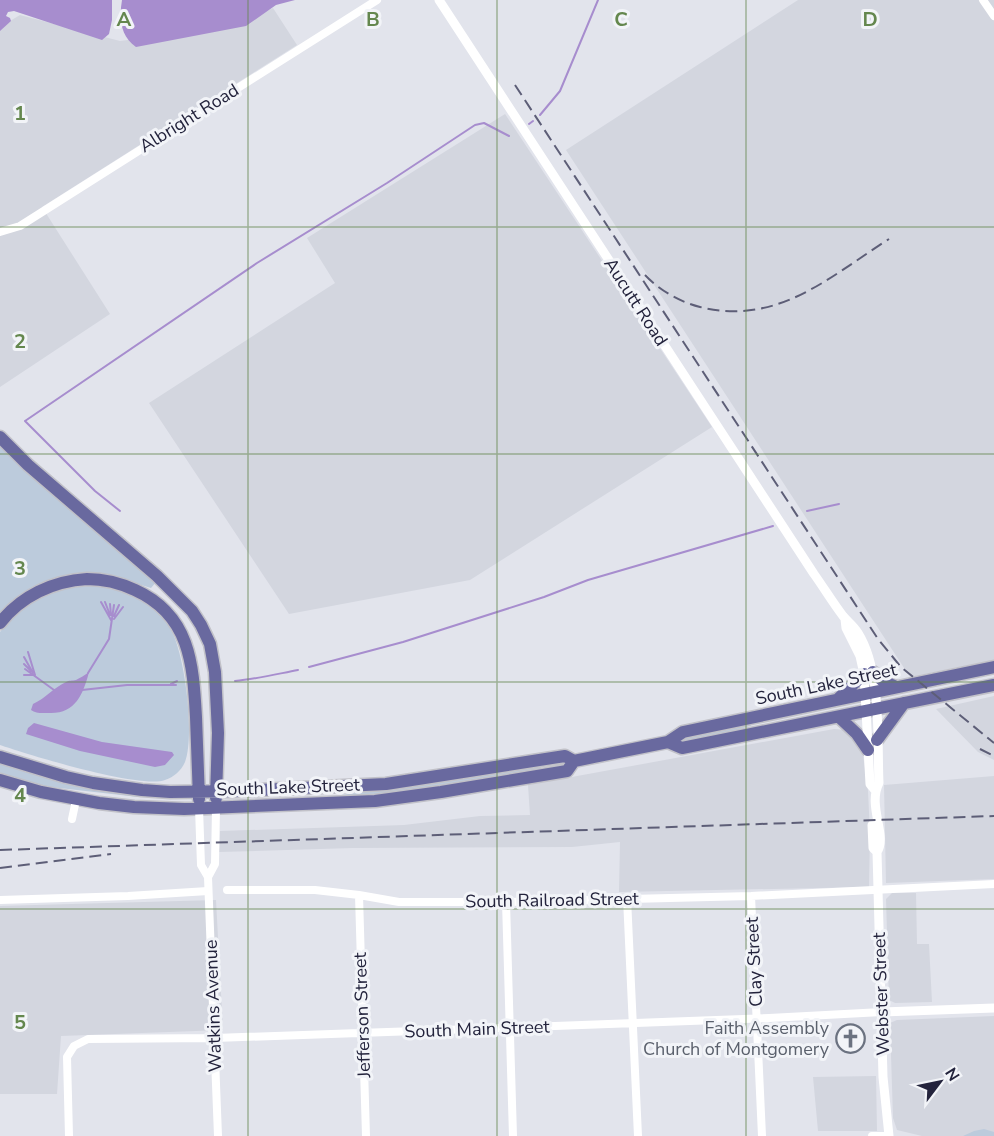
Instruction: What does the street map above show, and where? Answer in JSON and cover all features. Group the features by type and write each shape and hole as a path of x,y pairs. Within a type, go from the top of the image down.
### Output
{"main road":[{"path":"0,437 28,465 158,576 178,595 196,618 210,644 213,656 218,733 216,808"},
{"path":"0,623 11,611 36,593 76,580 93,579 121,584 149,596 162,607 175,621 191,658 200,808"},
{"name":"South Lake Street","path":"0,757 66,777 142,790 217,792 386,784 565,756 574,761 668,742 683,732 994,667"},
{"path":"836,700 869,673 896,687"},
{"name":"South Lake Street","path":"668,742 682,748 994,685"},
{"path":"877,740 904,703"},
{"path":"839,717 857,734 868,750"},
{"name":"South Lake Street","path":"0,780 76,800 134,807 216,808 343,803 411,797 567,771 574,761"}],"street":[{"name":"Albright Road","path":"0,232 20,226 377,0"},
{"name":"Aucutt Road","path":"439,0 834,604"},
{"path":"983,0 994,16"},
{"name":"Webster Street","path":"834,604 845,619 846,628 869,673 871,710 868,750 870,784 875,790"},
{"name":"Webster Street","path":"871,710 877,740 879,783 875,790 876,822 872,825 872,834 873,848 877,852 883,1077 889,1136"},
{"path":"72,819 76,800"},
{"name":"Watkins Avenue","path":"200,808 201,864 208,877 218,1136"},
{"name":"Watkins Avenue","path":"208,877 215,864 216,808"},
{"name":"South Railroad Street","path":"227,890 315,890 399,902 506,902 751,896 994,884"},
{"path":"0,900 208,891"},
{"name":"Jefferson Street","path":"359,895 366,1136"},
{"name":"Clay Street","path":"751,896 762,1136"},
{"path":"627,898 638,1136"},
{"path":"506,902 513,1136"},
{"path":"882,1012 994,1008"},
{"name":"South Main Street","path":"69,1136 67,1057 74,1046 88,1039 215,1038 510,1028 882,1012"},
{"path":"872,1136 889,1136"}],"shaded area":[{"path":"0,0 112,0 109,34 102,40 14,11 8,12 6,16 11,21 0,31"},
{"path":"122,0 295,0 276,5 246,26 136,47 127,38 122,26"},
{"path":"798,0 994,0 994,660 910,677 566,150"},
{"path":"273,8 297,45 42,207 110,314 0,387 0,27 20,15 120,41 234,26"},
{"path":"505,114 712,427 470,580 289,614 149,403 335,283 307,238"},
{"path":"0,445 156,582 151,588 115,577 90,575 0,615"},
{"path":"97,586 129,593 148,604 170,628 175,640 187,694 188,750 181,768 165,780 133,780 109,776 0,745 0,632 20,612 42,597 68,588"},
{"path":"89,672 81,695 72,707 58,712 40,713 31,710 33,704 57,687"},
{"path":"994,696 994,760 978,752 936,709"},
{"path":"34,723 102,742 172,752 174,755 165,765 155,767 80,751 26,734 28,728"},
{"path":"750,724 751,726 705,739 678,740"},
{"path":"834,729 847,730 862,747 868,791 869,887 619,892 620,842 572,847 353,848 219,852 220,831 404,825 480,816 530,815 528,785"},
{"path":"0,763 138,794 138,797 42,786 0,774"},
{"path":"540,765 541,768 466,783 341,798 341,795"},
{"path":"994,776 994,879 886,883 884,785"},
{"path":"892,893 916,893 917,944 929,944 932,1002 895,1003 889,1000 886,899"},
{"path":"216,900 223,1030 61,1036 57,1094 0,1094 0,906"},
{"path":"994,1016 994,1136 922,1136 897,1130 893,1118 890,1023 897,1020"},
{"path":"876,1076 877,1131 818,1131 813,1077"},
{"path":"984,1129 994,1132 994,1136 963,1136 974,1131"}],"waterway":[{"path":"540,115 560,91 598,0"},
{"path":"529,124 533,121"},
{"path":"120,511 95,491 25,421 257,263 387,183 475,125 484,123 509,136"},
{"path":"807,511 839,504"},
{"path":"309,667 403,642 544,597 588,580 773,526"},
{"path":"101,602 111,620"},
{"path":"105,602 110,615"},
{"path":"110,604 111,615"},
{"path":"88,673 109,639 114,605"},
{"path":"114,616 119,605"},
{"path":"114,619 123,607"},
{"path":"28,652 35,675"},
{"path":"24,657 33,673"},
{"path":"24,664 31,671"},
{"path":"25,669 54,690"},
{"path":"235,681 298,670"},
{"path":"24,675 32,675"},
{"path":"171,684 177,681"},
{"path":"82,690 127,685 176,685"}],"railway":[{"path":"515,85 878,639 901,667 994,743"},
{"path":"645,275 663,290 692,305 728,311 753,310 801,295 889,239"},
{"path":"980,749 994,756"},
{"path":"0,850 994,816"},
{"path":"0,868 111,854"}],"place":[{"name":"Faith Assembly Church of Montgomery","path":"850,1038"}]}
